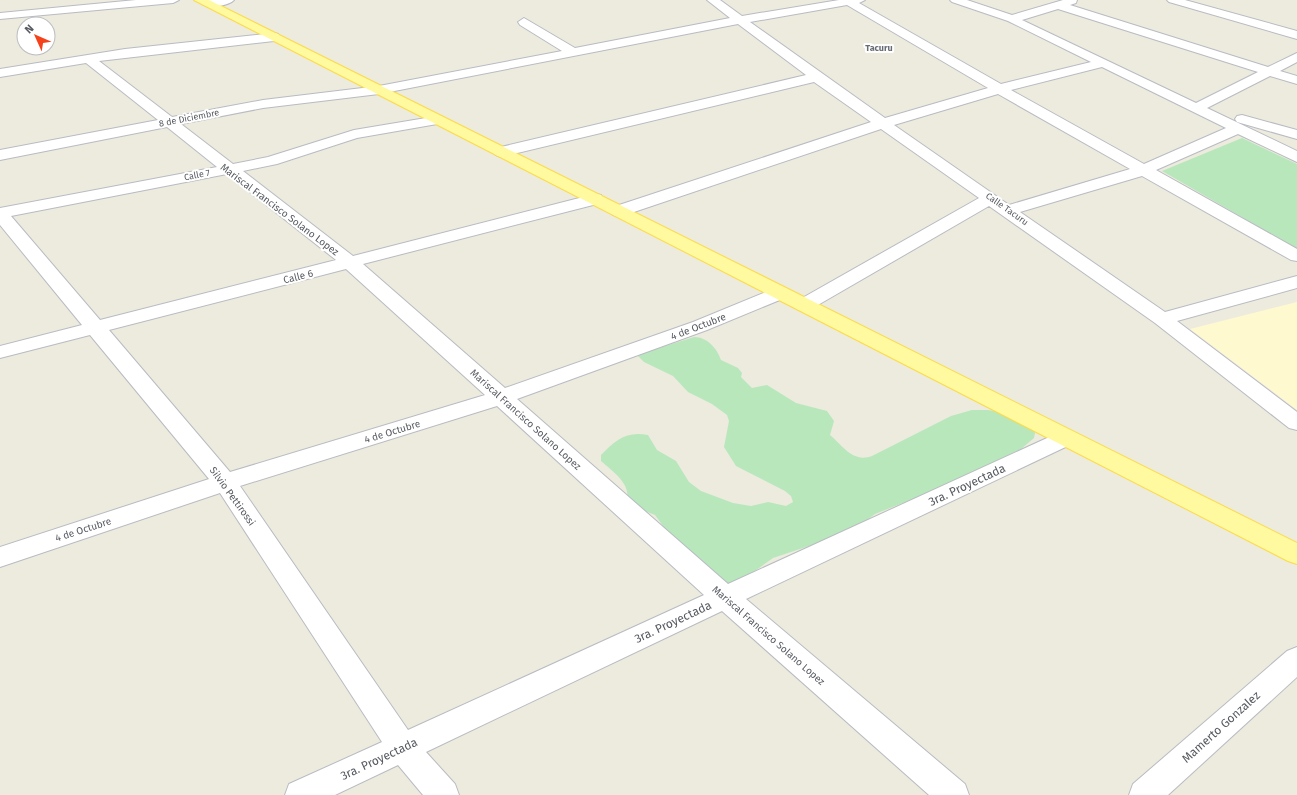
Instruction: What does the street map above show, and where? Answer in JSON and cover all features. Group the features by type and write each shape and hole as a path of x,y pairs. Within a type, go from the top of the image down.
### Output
{"main road":[{"path":"204,2 1297,554"}],"street":[{"path":"0,16 173,0"},
{"path":"204,2 228,0"},
{"name":"Calle Tacuru","path":"713,0 816,77 1009,210 1162,319 1297,423"},
{"path":"956,0 1012,19 1198,107 1237,129 1297,157"},
{"path":"1012,19 1073,0"},
{"path":"1173,0 1297,35"},
{"path":"854,1 999,89 1297,256"},
{"name":"8 de Diciembre","path":"0,155 263,104 379,90 740,20 854,1"},
{"path":"1058,5 1266,72 1297,80"},
{"path":"524,22 573,52"},
{"path":"0,73 88,58 274,37"},
{"path":"1198,107 1297,57"},
{"name":"Mariscal Francisco Solano Lopez","path":"88,58 168,122 351,263 726,598 953,795"},
{"path":"619,211 884,123 999,89 1104,63"},
{"path":"501,152 816,77"},
{"path":"1168,93 1194,99 1216,98"},
{"path":"1198,107 1297,135"},
{"name":"Calle 7","path":"0,214 271,160 354,134 438,120"},
{"path":"1009,210 1144,170 1237,129"},
{"path":"804,305 990,198"},
{"name":"Calle 6","path":"0,352 351,263 595,199"},
{"name":"Silvio Pettirossi","path":"0,214 225,482 403,748 443,795"},
{"path":"1162,319 1297,282"},
{"name":"4 de Octubre","path":"0,557 225,482 501,397 700,326 780,293"},
{"name":"3ra. Proyectada","path":"301,795 726,598 1066,438"},
{"name":"Mamerto Gonzalez","path":"1145,795 1297,659"}],"shaded area":[{"path":"1297,302 1297,410 1190,329"}],"green space":[{"path":"1242,138 1297,164 1297,249 1162,171"},
{"path":"694,337 699,337 711,344 717,351 721,360 738,368 742,373 741,377 752,388 767,385 796,403 827,411 834,421 830,435 849,452 859,457 865,458 872,456 951,416 972,410 988,410 1005,413 1033,428 1035,433 1034,438 1021,449 928,493 875,514 856,528 842,535 773,558 728,590 672,538 655,515 632,506 627,501 628,495 624,483 601,461 601,455 622,438 633,434 648,435 657,450 676,461 689,482 701,491 733,503 751,506 768,502 786,506 793,502 791,496 785,491 736,466 724,447 729,421 727,415 712,404 688,392 673,376 644,362 637,355"}],"district":[{"name":"Tacuru","path":"879,48"}]}
